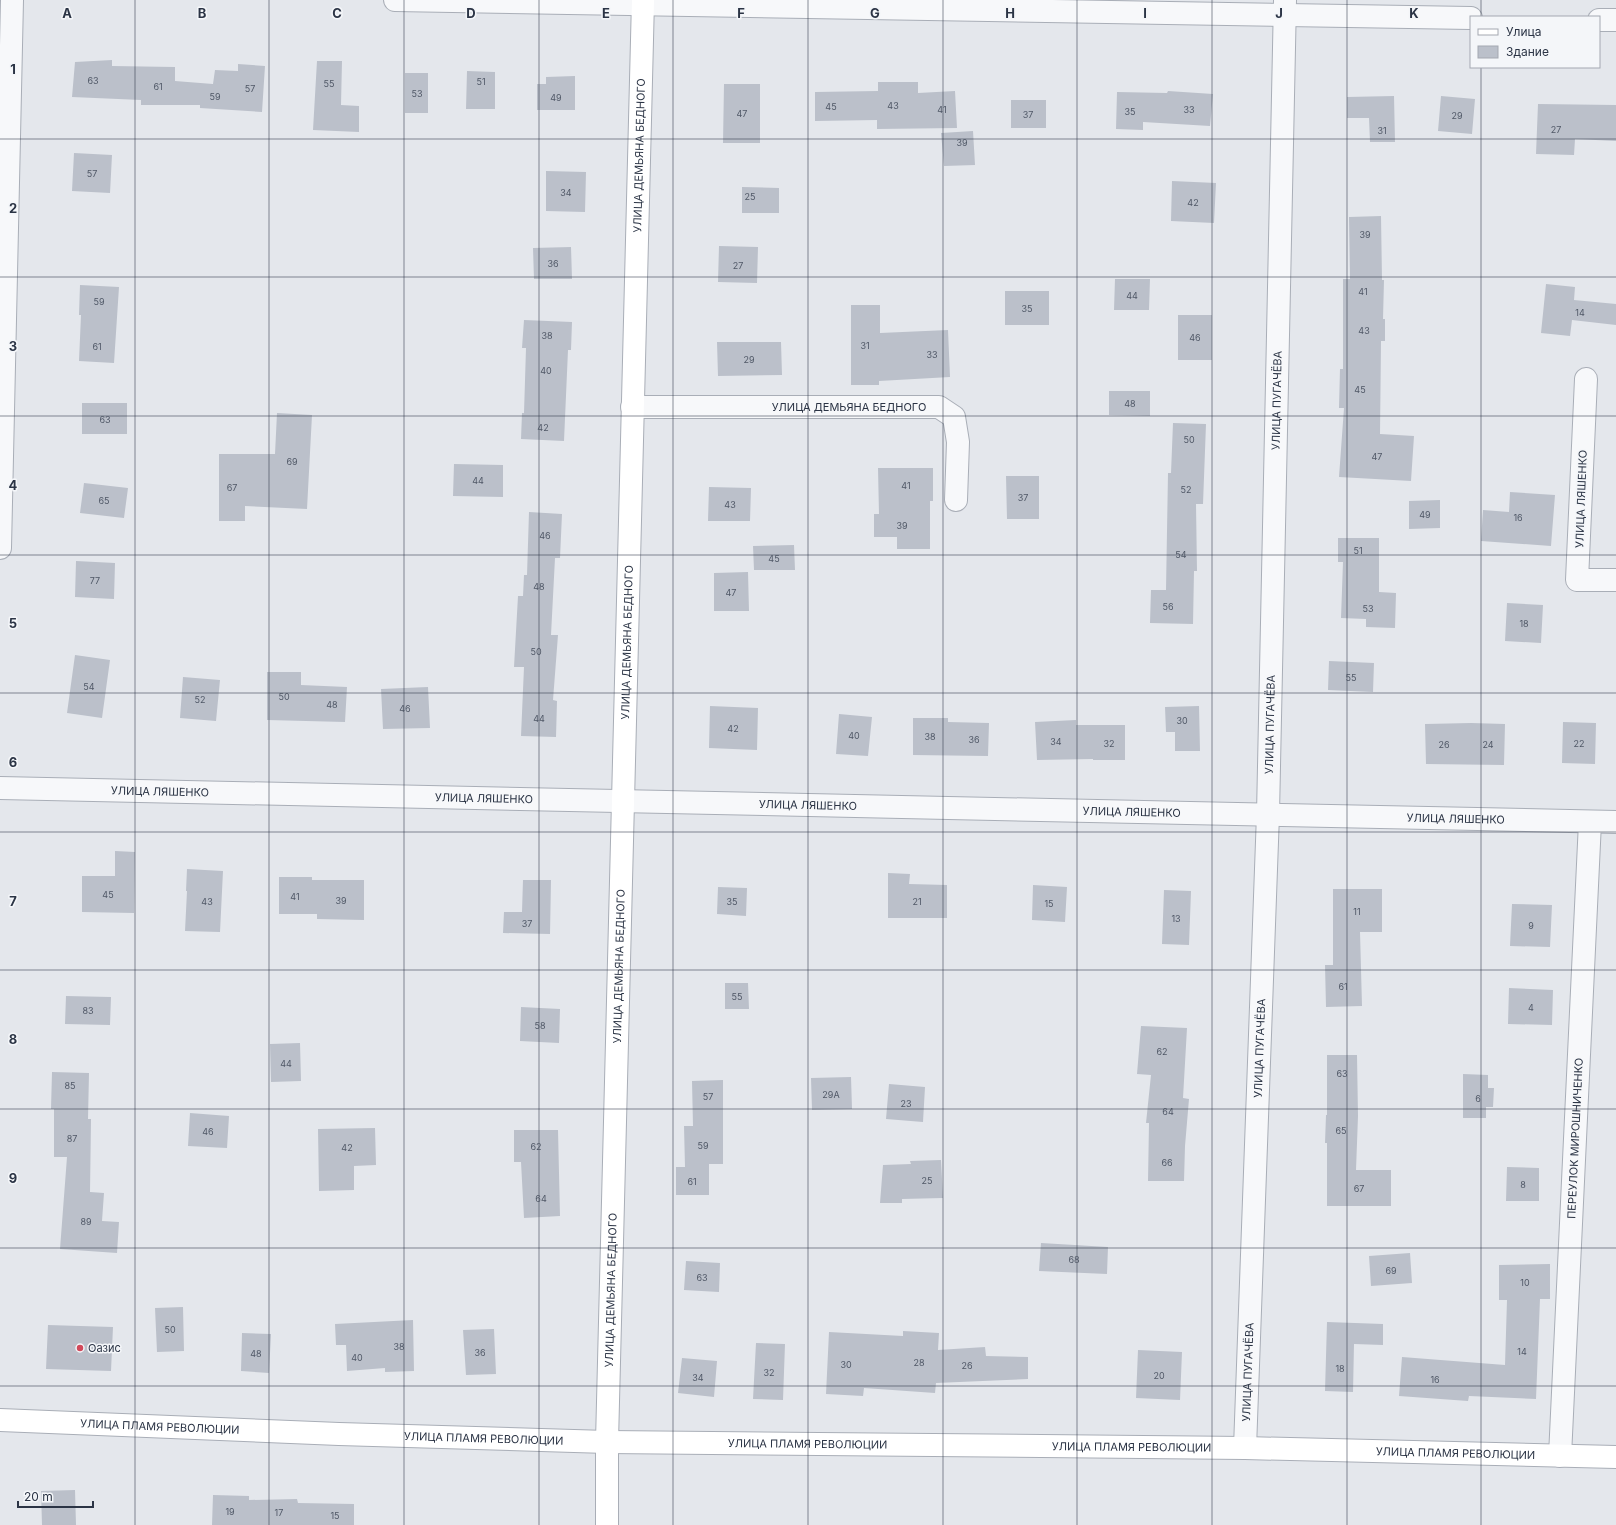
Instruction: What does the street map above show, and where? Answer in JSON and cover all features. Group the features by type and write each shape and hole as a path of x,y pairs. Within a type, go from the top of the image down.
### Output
{"street":[{"path":"0,548 12,0"},
{"path":"395,0 1285,7 1470,18"},
{"name":"УЛИЦА ДЕМЬЯНА БЕДНОГО","path":"607,1525 607,1442 622,801 643,2"},
{"name":"УЛИЦА ПУГАЧЁВА","path":"1245,1448 1268,814 1285,7"},
{"path":"1600,20 1616,20"},
{"name":"УЛИЦА ЛЯШЕНКО","path":"1586,379 1577,580 1616,580"},
{"name":"УЛИЦА ДЕМЬЯНА БЕДНОГО","path":"632,407 939,407 954,417 958,442 956,500"},
{"name":"УЛИЦА ЛЯШЕНКО","path":"0,788 1616,822"},
{"name":"ПЕРЕУЛОК МИРОШНИЧЕНКО","path":"1560,1456 1590,822"},
{"name":"УЛИЦА ПЛАМЯ РЕВОЛЮЦИИ","path":"0,1420 339,1434 607,1442 1245,1448 1616,1457"}],"building":[{"path":"112,60 112,66 175,67 175,81 213,84 215,70 238,71 238,64 265,66 262,112 200,108 200,105 141,105 141,100 72,97 75,62"},
{"path":"317,61 342,61 341,105 359,106 359,132 313,130"},
{"path":"467,71 495,72 495,109 466,109"},
{"path":"405,73 428,73 428,113 405,113"},
{"path":"575,76 575,110 537,110 537,84 546,84 546,77"},
{"path":"878,82 918,82 918,93 955,91 957,128 877,129 877,120 815,121 815,92 878,91"},
{"path":"724,84 760,84 760,143 723,143"},
{"path":"1168,91 1213,94 1210,126 1143,122 1143,130 1116,129 1117,92 1167,93"},
{"path":"1394,96 1395,142 1370,142 1369,118 1347,118 1347,97"},
{"path":"1441,96 1475,99 1472,134 1438,131"},
{"path":"1011,100 1046,100 1046,128 1011,128"},
{"path":"1538,104 1616,105 1616,141 1575,139 1574,155 1536,154"},
{"path":"973,131 975,165 944,166 941,133"},
{"path":"74,153 112,155 110,193 72,191"},
{"path":"546,171 586,172 585,212 546,211"},
{"path":"1172,181 1216,183 1214,223 1171,221"},
{"path":"742,187 779,188 779,213 742,213"},
{"path":"1381,216 1382,280 1384,280 1383,319 1385,319 1385,341 1381,341 1380,434 1414,436 1411,481 1339,477 1344,408 1339,408 1340,369 1343,369 1343,279 1350,279 1349,217"},
{"path":"719,246 758,247 757,283 718,282"},
{"path":"571,247 572,279 534,279 533,248"},
{"path":"1115,279 1150,279 1149,310 1114,310"},
{"path":"1546,284 1575,287 1574,300 1616,304 1616,325 1572,320 1570,336 1541,333"},
{"path":"80,285 119,287 114,363 79,361 81,315 79,315"},
{"path":"1005,291 1049,291 1049,325 1005,325"},
{"path":"851,305 880,305 880,333 948,330 950,377 879,381 879,385 851,385"},
{"path":"1178,315 1212,315 1212,360 1178,360"},
{"path":"524,320 572,322 571,350 568,350 564,441 521,439 522,413 524,413 526,348 522,348"},
{"path":"717,342 781,342 782,375 718,376"},
{"path":"1109,391 1150,391 1150,416 1109,415"},
{"path":"82,403 127,403 127,434 82,434"},
{"path":"277,413 312,415 307,509 245,506 245,521 219,521 219,454 275,454"},
{"path":"1173,423 1206,424 1203,504 1196,504 1197,571 1194,571 1193,624 1150,623 1151,590 1166,590 1168,473 1171,473"},
{"path":"454,464 503,465 503,497 453,496"},
{"path":"878,468 933,468 933,501 930,501 930,549 897,549 897,537 874,537 874,514 879,514"},
{"path":"1006,476 1039,476 1039,519 1007,519"},
{"path":"84,483 128,488 124,518 80,513"},
{"path":"709,487 751,488 750,521 708,521"},
{"path":"1510,492 1555,495 1551,546 1481,541 1483,510 1509,512"},
{"path":"1440,500 1440,528 1409,529 1409,501"},
{"path":"529,512 562,514 560,558 555,558 551,635 558,635 553,700 557,701 556,737 521,736 524,667 514,667 518,596 523,596 524,575 527,575"},
{"path":"1338,538 1379,538 1379,592 1396,593 1395,628 1366,627 1366,619 1341,618 1343,562 1338,562"},
{"path":"794,545 795,570 754,570 753,546"},
{"path":"76,561 115,563 114,599 75,597"},
{"path":"748,572 749,611 714,611 714,573"},
{"path":"1507,603 1543,605 1541,643 1505,641"},
{"path":"75,655 110,660 102,718 67,713"},
{"path":"1329,661 1374,663 1373,692 1328,690"},
{"path":"267,672 301,672 301,685 347,687 345,722 267,720"},
{"path":"183,677 220,680 216,721 180,718"},
{"path":"428,687 430,728 383,729 381,689"},
{"path":"710,706 758,708 757,750 709,748"},
{"path":"1199,706 1200,751 1175,751 1175,732 1166,732 1165,707"},
{"path":"839,714 872,717 868,756 836,754"},
{"path":"913,718 948,718 948,722 989,723 988,756 913,755"},
{"path":"1076,720 1076,725 1125,725 1125,760 1037,760 1035,722"},
{"path":"1563,722 1596,723 1595,764 1562,763"},
{"path":"1425,724 1505,724 1504,765 1426,764"},
{"path":"115,851 135,852 134,913 82,912 82,876 115,876"},
{"path":"187,869 223,871 220,932 185,931"},
{"path":"888,873 910,874 909,884 947,885 947,918 888,918"},
{"path":"279,877 312,877 312,880 364,880 364,920 317,919 317,914 279,914"},
{"path":"523,880 551,880 550,934 503,933 504,912 522,912"},
{"path":"1033,885 1067,887 1065,922 1032,920"},
{"path":"718,887 747,888 746,916 717,914"},
{"path":"1333,889 1382,889 1382,932 1360,932 1362,1006 1326,1007 1325,965 1333,965"},
{"path":"1164,890 1191,891 1189,945 1162,944"},
{"path":"1512,904 1552,905 1550,947 1510,946"},
{"path":"725,983 748,983 749,1009 725,1009"},
{"path":"1509,988 1553,990 1552,1025 1508,1024"},
{"path":"66,996 111,997 110,1025 65,1024"},
{"path":"521,1007 560,1009 559,1043 520,1041"},
{"path":"1141,1026 1187,1028 1183,1098 1189,1099 1184,1181 1148,1181 1149,1123 1146,1123 1151,1075 1137,1074"},
{"path":"300,1043 301,1081 271,1082 270,1044"},
{"path":"1327,1055 1357,1055 1358,1116 1356,1170 1391,1170 1391,1206 1327,1206 1327,1143 1325,1143 1327,1115"},
{"path":"52,1072 89,1073 88,1119 91,1119 90,1192 104,1193 102,1221 119,1222 117,1253 60,1249 67,1157 54,1157 54,1109 51,1109"},
{"path":"1463,1074 1488,1075 1488,1088 1494,1088 1493,1107 1486,1107 1486,1118 1463,1118"},
{"path":"851,1077 852,1109 812,1110 811,1078"},
{"path":"723,1080 723,1164 709,1164 709,1195 676,1195 676,1167 685,1167 684,1126 693,1126 692,1081"},
{"path":"889,1084 925,1087 923,1122 886,1119"},
{"path":"190,1113 229,1116 227,1148 188,1146"},
{"path":"375,1128 376,1165 354,1166 354,1190 319,1191 318,1129"},
{"path":"514,1130 558,1130 560,1216 524,1218 521,1162 514,1162"},
{"path":"941,1160 943,1198 902,1199 902,1203 880,1203 883,1165 911,1164 910,1161"},
{"path":"1507,1167 1539,1168 1539,1201 1506,1201"},
{"path":"1041,1243 1108,1247 1107,1274 1039,1271"},
{"path":"1410,1253 1412,1283 1371,1286 1369,1256"},
{"path":"686,1261 720,1263 719,1292 684,1290"},
{"path":"1550,1264 1550,1299 1540,1299 1536,1399 1469,1396 1468,1401 1399,1396 1402,1357 1505,1365 1507,1300 1499,1300 1499,1265"},
{"path":"183,1307 184,1351 157,1352 155,1308"},
{"path":"413,1320 414,1371 385,1372 385,1368 347,1371 346,1345 336,1345 335,1324"},
{"path":"1327,1322 1383,1324 1383,1345 1354,1344 1353,1392 1325,1391"},
{"name":"Оазис","path":"48,1325 113,1327 111,1371 46,1369"},
{"path":"494,1329 496,1374 466,1375 463,1330"},
{"path":"903,1331 939,1333 938,1350 985,1347 986,1356 1028,1357 1028,1379 936,1383 935,1393 864,1388 863,1396 826,1394 829,1332 903,1336"},
{"path":"242,1333 271,1334 269,1373 241,1371"},
{"path":"756,1343 785,1344 783,1400 753,1399"},
{"path":"1138,1350 1182,1352 1180,1400 1136,1398"},
{"path":"682,1358 717,1361 714,1397 678,1393"},
{"path":"75,1490 76,1525 42,1525 41,1491"},
{"path":"213,1495 249,1496 249,1500 297,1499 298,1503 354,1504 354,1525 212,1525"}],"place":[{"name":"Оазис","path":"80,1348"}]}
